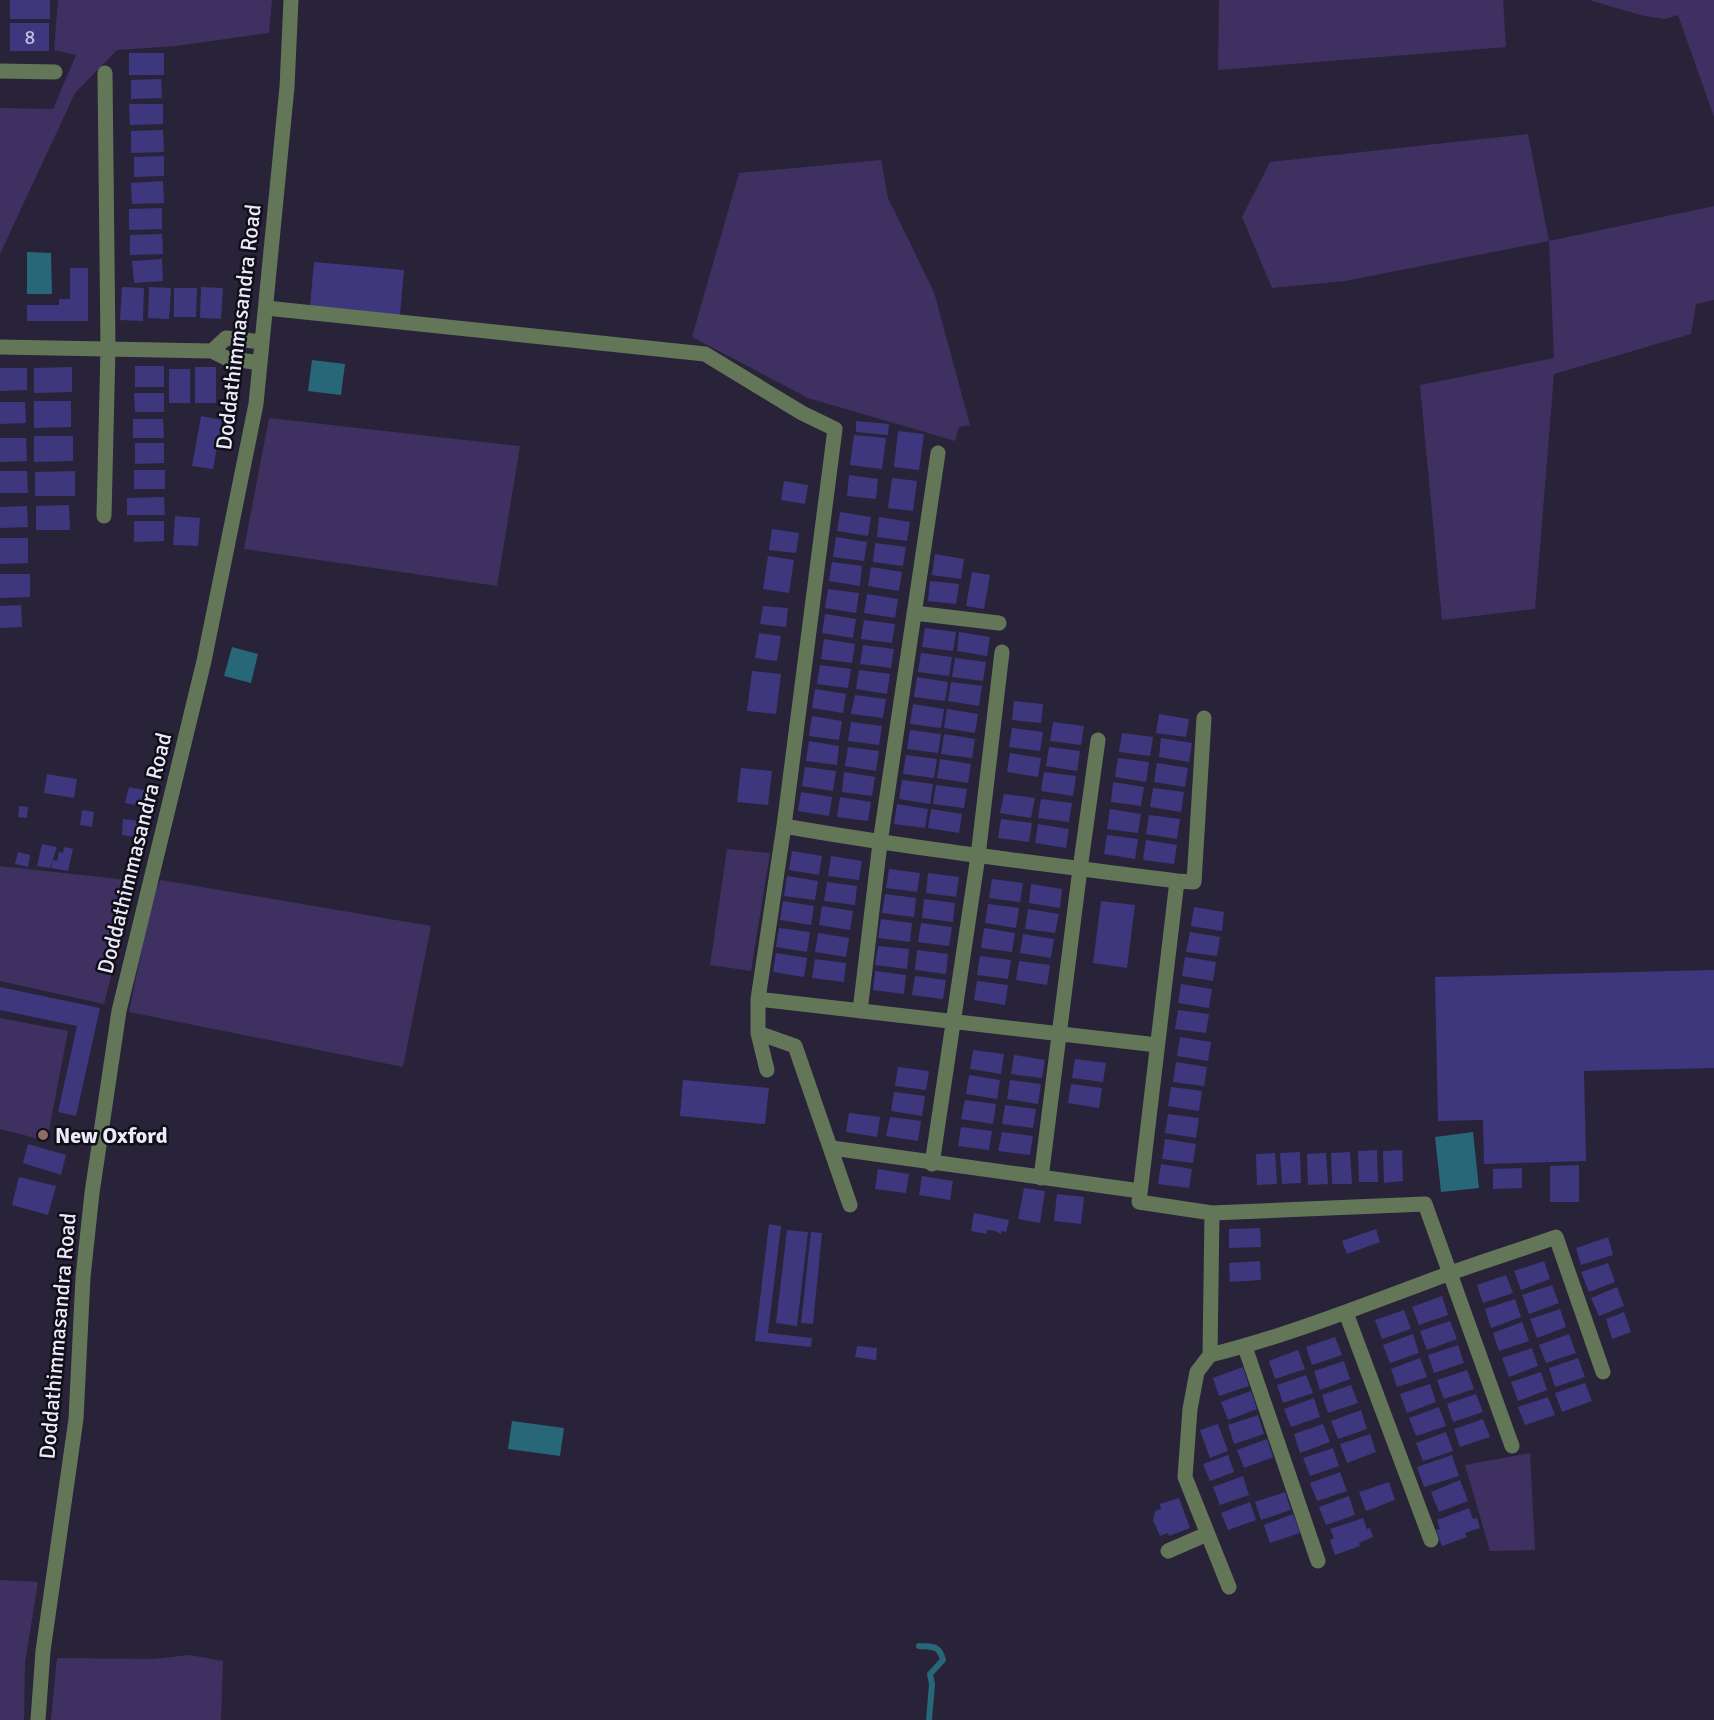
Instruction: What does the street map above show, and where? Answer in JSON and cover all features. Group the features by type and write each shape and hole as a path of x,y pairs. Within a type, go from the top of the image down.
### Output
{"street":[{"name":"Doddathimmasandra Road","path":"38,1720 43,1651 76,1419 83,1277 92,1193 119,1011 204,661 256,404 287,87 291,0"},
{"path":"0,71 55,72"},
{"path":"104,516 108,348 105,73"},
{"path":"266,308 705,354 802,413 835,429 784,826 758,999 758,1034 767,1070"},
{"path":"212,351 226,338 262,342"},
{"path":"0,347 212,351 226,358 260,363"},
{"path":"860,1011 880,843 938,453"},
{"path":"914,613 999,623"},
{"path":"932,1164 978,856 1002,652"},
{"path":"784,826 880,843 1194,882 1204,718"},
{"path":"1041,1178 1098,740"},
{"path":"1177,881 1139,1202 1212,1213 1425,1204 1512,1446"},
{"path":"758,999 1157,1045"},
{"path":"758,1034 795,1046 850,1205"},
{"path":"832,1148 932,1164 1140,1191"},
{"path":"1212,1213 1210,1355 1197,1372 1190,1409 1185,1477 1229,1587"},
{"path":"1210,1355 1245,1347 1556,1237 1603,1372"},
{"path":"1346,1312 1431,1540"},
{"path":"1245,1347 1318,1561"},
{"path":"1168,1551 1207,1534"}],"shaded area":[{"path":"58,0 272,0 269,33 176,46 117,50 75,93 0,254 0,108 53,109 76,55 54,50"},
{"path":"1219,0 1503,0 1506,47 1218,70"},
{"path":"1589,0 1714,0 1714,117 1678,15 1665,19 1644,16"},
{"path":"1528,134 1549,241 1345,281 1272,288 1242,217 1270,162"},
{"path":"881,160 888,198 934,292 970,425 959,427 955,441 808,398 692,337 739,173"},
{"path":"1714,206 1714,300 1696,304 1691,334 1554,374 1535,609 1442,620 1420,385 1554,358 1549,241"},
{"path":"269,418 520,446 497,586 244,549"},
{"path":"727,849 770,853 751,971 710,965"},
{"path":"0,866 136,881 104,1004 0,981"},
{"path":"161,880 431,926 403,1067 129,1012 153,893"},
{"path":"0,1018 68,1031 47,1141 0,1129"},
{"path":"1530,1453 1535,1550 1490,1551 1465,1465"},
{"path":"0,1580 38,1582 25,1663 24,1720 0,1720"},
{"path":"190,1655 223,1661 221,1720 51,1720 57,1658 153,1659"}],"water":[{"path":"27,252 51,253 52,294 27,294"},
{"path":"312,360 345,364 341,395 308,391"},
{"path":"232,647 258,654 251,683 224,676"},
{"path":"1473,1132 1479,1188 1441,1192 1435,1137"},
{"path":"512,1421 564,1428 560,1456 508,1449"}],"building":[{"path":"10,0 50,0 50,19 10,19"},
{"path":"10,23 49,23 49,51 10,51"},
{"path":"129,53 164,53 164,75 129,75"},
{"path":"161,79 162,98 131,99 131,80"},
{"path":"129,104 163,104 163,124 130,125"},
{"path":"163,130 164,152 131,153 131,131"},
{"path":"164,156 164,176 134,177 134,157"},
{"path":"163,181 164,203 132,204 131,183"},
{"path":"162,208 162,229 129,230 129,209"},
{"path":"162,234 163,254 130,255 130,235"},
{"path":"162,259 163,281 134,283 132,261"},
{"path":"314,262 404,270 400,315 310,307"},
{"path":"70,268 88,268 88,321 27,321 27,305 59,305 59,299 70,299"},
{"path":"122,287 144,288 143,321 120,320"},
{"path":"149,287 171,288 169,319 148,318"},
{"path":"201,287 223,288 221,319 200,318"},
{"path":"174,288 197,288 196,317 174,317"},
{"path":"135,366 164,366 164,387 135,387"},
{"path":"72,367 72,392 34,393 34,368"},
{"path":"195,367 216,367 216,403 195,403"},
{"path":"0,368 27,368 27,390 0,391"},
{"path":"169,369 190,369 190,403 169,403"},
{"path":"134,393 164,393 164,412 135,412"},
{"path":"34,401 71,401 71,427 34,428"},
{"path":"0,402 25,402 26,423 0,424"},
{"path":"201,416 222,420 213,469 192,466"},
{"path":"133,419 163,419 164,438 133,438"},
{"path":"856,421 889,424 888,435 856,432"},
{"path":"898,431 924,434 919,470 894,467"},
{"path":"854,435 886,438 882,469 850,465"},
{"path":"34,436 73,436 73,461 34,462"},
{"path":"0,438 26,438 27,461 0,462"},
{"path":"135,443 164,443 164,463 135,464"},
{"path":"134,470 165,470 165,489 134,489"},
{"path":"0,471 27,471 28,493 0,493"},
{"path":"75,471 75,496 35,496 35,472"},
{"path":"849,475 878,479 876,499 847,496"},
{"path":"892,478 917,481 913,511 888,508"},
{"path":"784,481 808,485 805,504 781,500"},
{"path":"164,497 165,515 127,515 127,498"},
{"path":"69,505 70,530 36,530 36,506"},
{"path":"27,506 28,527 0,528 0,507"},
{"path":"840,512 871,517 868,536 837,531"},
{"path":"175,516 200,518 198,546 173,545"},
{"path":"879,517 910,522 907,541 877,537"},
{"path":"134,521 164,521 164,541 134,542"},
{"path":"772,529 799,533 796,553 769,550"},
{"path":"836,537 867,542 864,561 833,557"},
{"path":"0,538 28,538 28,563 0,564"},
{"path":"875,543 906,547 903,566 873,562"},
{"path":"935,554 964,559 961,579 932,575"},
{"path":"768,556 794,560 789,593 763,589"},
{"path":"832,562 862,566 860,586 829,581"},
{"path":"871,567 902,572 899,591 868,586"},
{"path":"972,572 990,575 984,609 966,606"},
{"path":"0,574 30,574 30,597 0,598"},
{"path":"930,581 959,584 956,604 928,601"},
{"path":"828,589 859,593 856,613 825,608"},
{"path":"867,594 898,599 895,618 864,613"},
{"path":"21,605 22,627 0,628 0,606"},
{"path":"763,606 788,608 786,627 760,624"},
{"path":"825,614 856,619 853,638 822,633"},
{"path":"864,620 895,624 892,643 861,639"},
{"path":"925,628 956,632 953,651 922,647"},
{"path":"959,632 990,637 987,656 957,651"},
{"path":"759,633 781,636 777,661 755,658"},
{"path":"824,639 855,644 852,663 821,659"},
{"path":"863,645 894,649 891,668 860,664"},
{"path":"921,653 952,657 949,676 918,672"},
{"path":"955,658 986,662 983,681 952,677"},
{"path":"820,665 851,669 848,688 817,684"},
{"path":"859,670 890,674 887,694 856,689"},
{"path":"752,671 781,674 776,714 747,711"},
{"path":"917,677 948,682 945,701 914,697"},
{"path":"951,682 982,686 979,706 948,701"},
{"path":"815,689 846,694 843,713 812,708"},
{"path":"855,695 886,699 883,718 851,714"},
{"path":"1014,701 1043,704 1041,723 1012,720"},
{"path":"913,704 944,709 941,728 910,724"},
{"path":"947,709 978,714 975,733 944,728"},
{"path":"1159,714 1189,719 1186,737 1156,733"},
{"path":"812,716 842,721 839,740 809,736"},
{"path":"851,722 882,726 879,745 848,741"},
{"path":"1053,722 1084,726 1081,745 1050,741"},
{"path":"1012,728 1043,732 1040,751 1009,747"},
{"path":"910,730 941,734 938,753 907,749"},
{"path":"1122,733 1153,737 1150,756 1119,752"},
{"path":"944,734 975,739 972,758 941,754"},
{"path":"1161,738 1192,743 1189,762 1159,757"},
{"path":"809,741 839,746 837,765 806,761"},
{"path":"848,747 879,751 876,771 845,766"},
{"path":"1049,747 1080,751 1077,771 1046,766"},
{"path":"1010,753 1041,758 1038,777 1007,772"},
{"path":"906,755 937,759 934,778 903,774"},
{"path":"1118,758 1149,762 1146,782 1115,777"},
{"path":"940,759 971,764 968,783 937,778"},
{"path":"1157,763 1188,768 1185,787 1154,782"},
{"path":"805,767 836,771 833,791 802,786"},
{"path":"741,768 772,771 768,805 737,802"},
{"path":"844,772 875,777 872,796 842,792"},
{"path":"1044,772 1076,776 1073,796 1041,791"},
{"path":"47,774 77,779 74,798 44,793"},
{"path":"902,780 933,784 930,804 899,799"},
{"path":"1113,782 1144,787 1141,806 1111,802"},
{"path":"936,785 967,789 964,808 933,804"},
{"path":"129,787 144,790 140,806 125,803"},
{"path":"1153,788 1184,792 1181,812 1150,807"},
{"path":"801,792 832,797 829,816 798,811"},
{"path":"1004,794 1035,798 1031,818 1000,813"},
{"path":"840,797 871,802 868,821 837,817"},
{"path":"1041,799 1072,803 1069,822 1038,818"},
{"path":"897,804 928,809 925,828 894,824"},
{"path":"19,806 28,807 27,818 18,817"},
{"path":"931,809 962,814 959,833 928,828"},
{"path":"1110,809 1141,814 1138,833 1107,829"},
{"path":"82,810 94,812 92,827 80,825"},
{"path":"1149,815 1180,819 1177,839 1146,834"},
{"path":"123,819 139,821 137,837 122,835"},
{"path":"1001,819 1032,823 1029,842 998,838"},
{"path":"1038,824 1069,829 1066,848 1035,843"},
{"path":"1107,835 1138,839 1135,859 1104,854"},
{"path":"1146,840 1177,845 1174,864 1143,860"},
{"path":"42,844 57,847 50,868 37,866"},
{"path":"64,847 73,849 68,871 51,868 53,860 57,861 59,852 63,853"},
{"path":"792,851 822,856 819,875 789,870"},
{"path":"18,852 30,855 28,867 15,864"},
{"path":"831,856 862,861 859,880 828,876"},
{"path":"889,869 920,873 917,892 886,888"},
{"path":"928,873 959,877 956,897 926,893"},
{"path":"787,876 818,881 815,900 784,896"},
{"path":"992,879 1023,883 1020,902 989,898"},
{"path":"827,882 857,886 855,905 824,901"},
{"path":"1031,884 1062,889 1060,908 1029,903"},
{"path":"885,894 916,898 914,917 882,913"},
{"path":"924,899 955,903 953,922 922,918"},
{"path":"783,901 814,906 811,925 780,920"},
{"path":"1101,901 1135,905 1127,968 1093,963"},
{"path":"988,904 1019,908 1016,928 985,923"},
{"path":"822,906 853,911 850,930 819,925"},
{"path":"1194,907 1224,912 1222,931 1191,926"},
{"path":"1028,909 1059,914 1055,933 1025,929"},
{"path":"881,919 912,923 910,942 878,938"},
{"path":"921,923 952,927 949,946 918,942"},
{"path":"779,928 810,932 807,952 776,947"},
{"path":"984,928 1015,933 1012,952 981,948"},
{"path":"1190,932 1220,937 1217,956 1186,952"},
{"path":"818,933 849,938 846,957 815,952"},
{"path":"1023,934 1054,939 1051,958 1020,953"},
{"path":"878,946 909,949 907,969 875,965"},
{"path":"917,950 948,954 946,974 915,970"},
{"path":"776,953 807,958 804,977 773,972"},
{"path":"980,956 1011,960 1008,979 977,975"},
{"path":"1185,957 1216,962 1213,981 1182,976"},
{"path":"815,959 846,963 844,982 812,978"},
{"path":"1019,961 1050,965 1047,985 1016,980"},
{"path":"1714,970 1714,1068 1584,1071 1586,1161 1484,1164 1483,1120 1438,1121 1435,977"},
{"path":"875,971 906,975 904,994 873,990"},
{"path":"915,976 946,980 943,999 912,995"},
{"path":"977,981 1008,985 1005,1005 974,1000"},
{"path":"1181,984 1212,989 1209,1008 1178,1003"},
{"path":"0,987 100,1008 76,1116 58,1112 77,1026 0,1010"},
{"path":"1178,1010 1209,1014 1206,1033 1175,1029"},
{"path":"1180,1037 1211,1042 1208,1061 1177,1056"},
{"path":"973,1050 1004,1054 1001,1074 970,1069"},
{"path":"1014,1055 1045,1060 1042,1078 1011,1074"},
{"path":"1075,1059 1106,1063 1103,1082 1072,1078"},
{"path":"1176,1062 1207,1067 1204,1086 1173,1082"},
{"path":"898,1067 929,1071 926,1090 895,1086"},
{"path":"969,1075 1000,1080 997,1099 966,1094"},
{"path":"683,1080 769,1088 765,1124 680,1116"},
{"path":"1010,1080 1041,1084 1038,1104 1007,1099"},
{"path":"1071,1084 1102,1088 1099,1108 1068,1103"},
{"path":"1171,1087 1202,1091 1199,1111 1168,1106"},
{"path":"894,1092 925,1096 922,1116 891,1111"},
{"path":"965,1100 996,1104 993,1124 961,1119"},
{"path":"1005,1105 1036,1109 1033,1128 1002,1124"},
{"path":"849,1113 880,1117 877,1137 846,1132"},
{"path":"1168,1114 1199,1118 1196,1138 1165,1133"},
{"path":"890,1117 921,1121 918,1141 886,1136"},
{"path":"961,1127 992,1131 989,1150 958,1146"},
{"path":"1002,1132 1033,1136 1030,1155 998,1151"},
{"path":"1165,1139 1196,1144 1193,1163 1162,1159"},
{"path":"28,1144 66,1155 61,1175 23,1163"},
{"path":"1377,1150 1378,1182 1359,1182 1358,1151"},
{"path":"1402,1150 1403,1181 1384,1183 1383,1151"},
{"path":"1300,1152 1301,1183 1282,1184 1280,1153"},
{"path":"1350,1152 1352,1184 1332,1184 1331,1153"},
{"path":"1275,1153 1277,1184 1257,1185 1256,1154"},
{"path":"1326,1153 1328,1184 1308,1185 1307,1154"},
{"path":"1161,1164 1192,1169 1189,1188 1158,1184"},
{"path":"1579,1165 1579,1202 1550,1202 1550,1166"},
{"path":"1522,1168 1522,1188 1493,1189 1493,1169"},
{"path":"878,1169 909,1174 906,1193 875,1189"},
{"path":"922,1176 953,1181 950,1200 919,1195"},
{"path":"19,1177 56,1186 48,1215 12,1205"},
{"path":"1024,1188 1045,1191 1040,1223 1018,1219"},
{"path":"1057,1194 1084,1197 1081,1224 1054,1221"},
{"path":"974,1213 1009,1220 1006,1232 1001,1231 1001,1234 987,1230 987,1234 971,1231"},
{"path":"769,1224 781,1226 768,1333 812,1338 811,1347 755,1341"},
{"path":"1260,1228 1261,1247 1229,1248 1229,1229"},
{"path":"1376,1229 1380,1242 1347,1254 1342,1241"},
{"path":"787,1230 808,1232 797,1326 776,1323"},
{"path":"811,1232 822,1233 813,1324 801,1323"},
{"path":"1608,1237 1613,1255 1581,1265 1576,1248"},
{"path":"1260,1261 1261,1280 1230,1282 1229,1263"},
{"path":"1544,1261 1550,1279 1521,1290 1514,1271"},
{"path":"1608,1263 1615,1282 1589,1292 1581,1272"},
{"path":"1506,1275 1513,1293 1483,1303 1477,1285"},
{"path":"1552,1285 1559,1303 1529,1314 1522,1295"},
{"path":"1617,1287 1624,1306 1599,1316 1591,1298"},
{"path":"1442,1296 1448,1315 1419,1325 1412,1307"},
{"path":"1515,1299 1521,1317 1491,1328 1485,1309"},
{"path":"1560,1309 1566,1327 1537,1338 1530,1319"},
{"path":"1404,1310 1411,1329 1382,1339 1375,1320"},
{"path":"1624,1312 1631,1332 1612,1339 1606,1319"},
{"path":"1450,1321 1457,1339 1427,1350 1420,1331"},
{"path":"1522,1322 1529,1341 1499,1351 1493,1333"},
{"path":"1413,1334 1419,1353 1390,1363 1383,1345"},
{"path":"1569,1334 1576,1353 1546,1363 1539,1345"},
{"path":"1335,1337 1342,1355 1312,1365 1306,1347"},
{"path":"1458,1345 1464,1363 1434,1373 1428,1355"},
{"path":"857,1346 877,1348 876,1360 855,1357"},
{"path":"1532,1348 1538,1366 1509,1377 1502,1358"},
{"path":"1298,1350 1305,1369 1275,1379 1269,1361"},
{"path":"1420,1358 1427,1377 1397,1387 1391,1369"},
{"path":"1578,1358 1585,1377 1555,1387 1549,1368"},
{"path":"1344,1361 1350,1379 1320,1390 1314,1371"},
{"path":"1243,1367 1249,1386 1219,1396 1213,1378"},
{"path":"1467,1370 1474,1389 1444,1399 1437,1380"},
{"path":"1541,1372 1547,1390 1518,1401 1511,1382"},
{"path":"1306,1375 1313,1393 1283,1403 1277,1385"},
{"path":"1585,1383 1592,1401 1562,1412 1555,1393"},
{"path":"1430,1384 1436,1402 1407,1413 1400,1394"},
{"path":"1351,1385 1358,1403 1328,1413 1322,1395"},
{"path":"1251,1391 1257,1409 1228,1420 1221,1402"},
{"path":"1476,1394 1483,1412 1453,1422 1447,1404"},
{"path":"1548,1397 1555,1415 1525,1425 1518,1407"},
{"path":"1314,1398 1320,1417 1291,1427 1284,1409"},
{"path":"1439,1407 1446,1426 1416,1436 1409,1418"},
{"path":"1361,1410 1367,1429 1338,1439 1331,1421"},
{"path":"1258,1415 1264,1434 1234,1444 1228,1425"},
{"path":"1483,1419 1490,1437 1460,1447 1454,1429"},
{"path":"1218,1424 1228,1451 1210,1458 1200,1430"},
{"path":"1323,1424 1330,1442 1300,1453 1294,1434"},
{"path":"1446,1432 1453,1451 1423,1461 1416,1443"},
{"path":"1370,1434 1376,1452 1347,1463 1340,1444"},
{"path":"1267,1439 1273,1457 1244,1468 1237,1450"},
{"path":"1333,1448 1339,1466 1310,1476 1303,1458"},
{"path":"1228,1455 1234,1472 1210,1481 1203,1464"},
{"path":"1452,1455 1459,1476 1424,1487 1417,1467"},
{"path":"1340,1472 1347,1491 1317,1501 1310,1483"},
{"path":"1243,1476 1249,1495 1220,1505 1213,1487"},
{"path":"1460,1480 1468,1501 1439,1512 1431,1492"},
{"path":"1389,1482 1395,1500 1366,1511 1359,1492"},
{"path":"1285,1492 1291,1510 1261,1520 1255,1502"},
{"path":"1349,1496 1355,1515 1326,1525 1319,1507"},
{"path":"1179,1498 1190,1528 1169,1536 1168,1533 1160,1536 1153,1520 1155,1511 1161,1509 1160,1504"},
{"path":"1250,1502 1256,1520 1228,1530 1221,1513"},
{"path":"1469,1508 1473,1519 1477,1518 1480,1528 1465,1533 1467,1537 1442,1546 1436,1530 1440,1529 1437,1520"},
{"path":"1293,1514 1300,1533 1270,1543 1264,1525"},
{"path":"1363,1518 1373,1537 1359,1543 1360,1546 1335,1555 1330,1540 1334,1538 1330,1529"}],"waterway":[{"path":"919,1646 937,1649 943,1660 930,1674 932,1684 929,1720"}],"place":[{"name":"New Oxford","path":"43,1135"}]}
